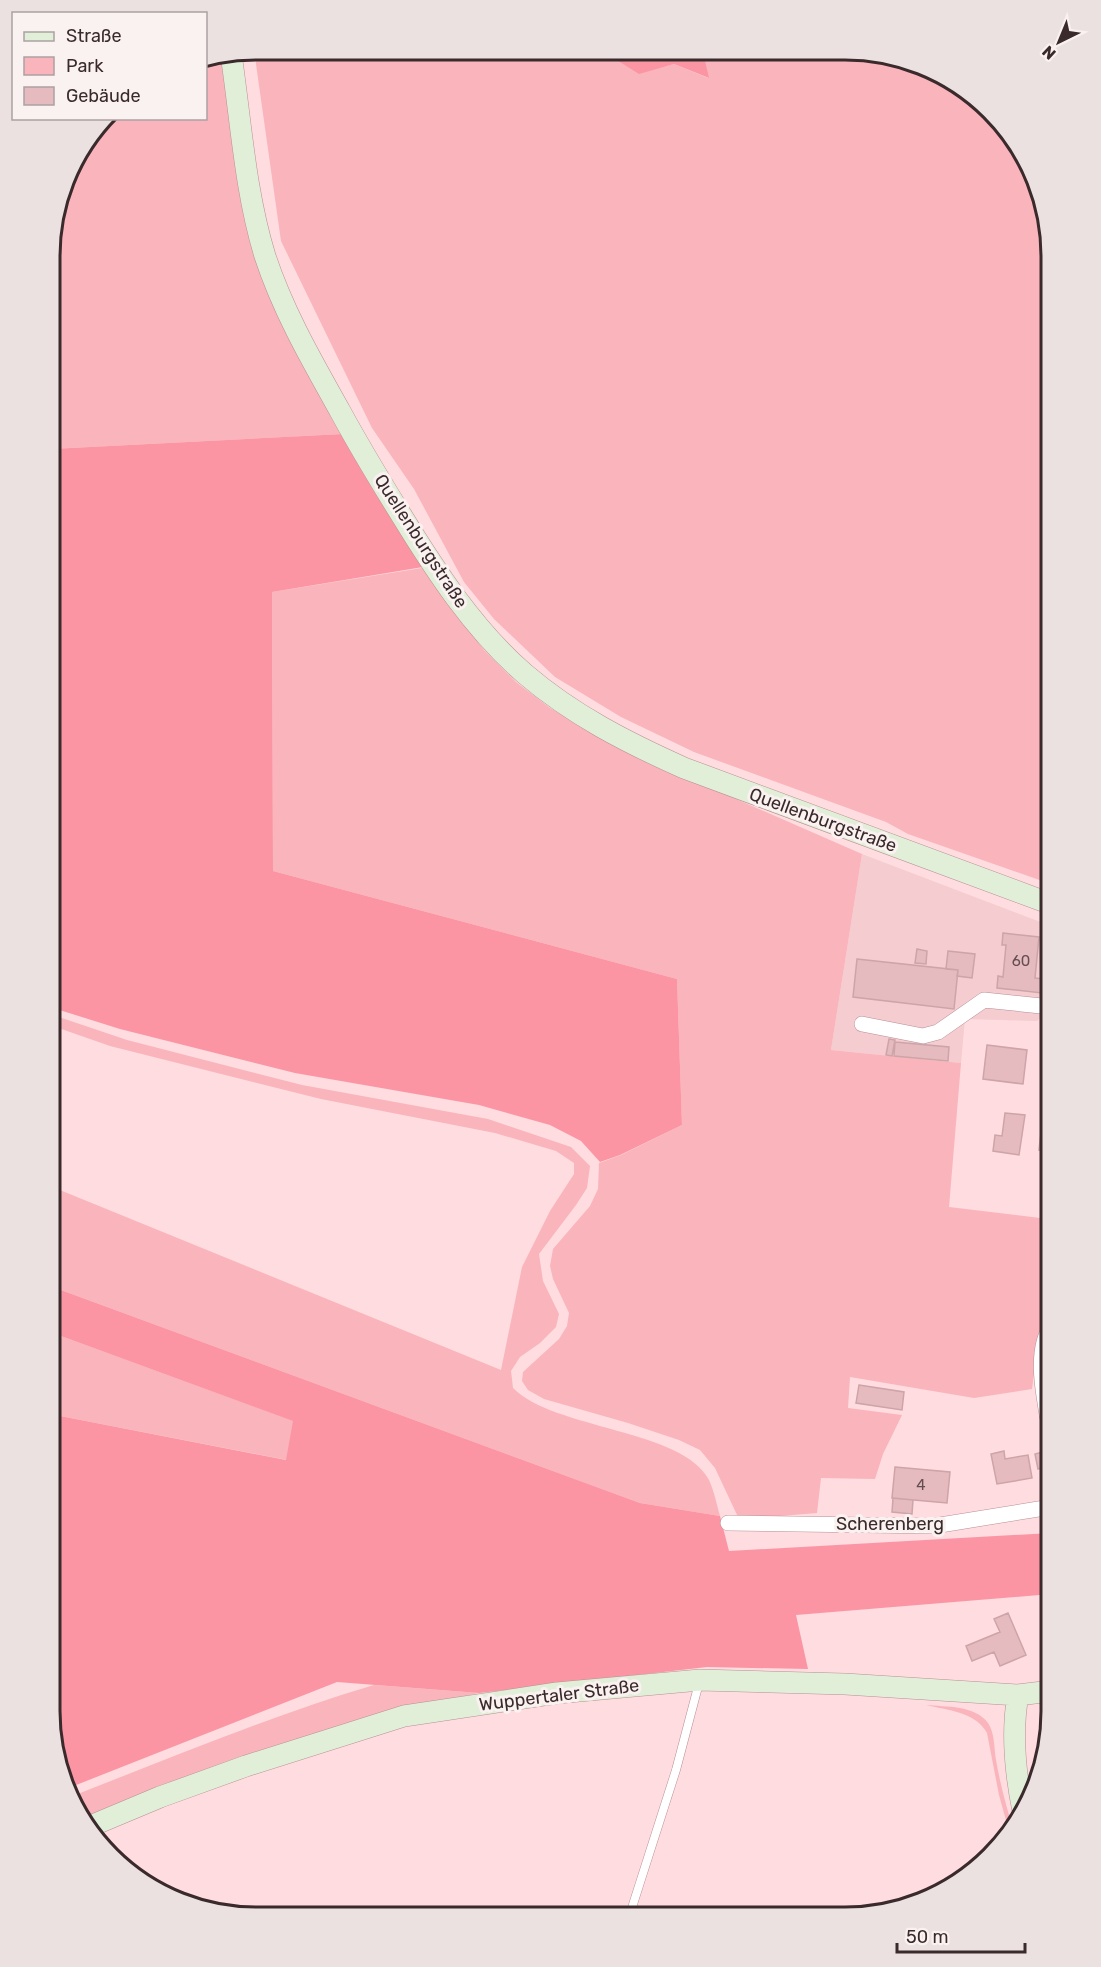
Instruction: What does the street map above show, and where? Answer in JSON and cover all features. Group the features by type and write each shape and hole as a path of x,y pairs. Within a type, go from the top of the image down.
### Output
{"street":[{"name":"Quellenburgstraße","path":"232,62 250,193 262,246 277,290 300,339 343,417 411,531 466,610 497,648 558,701 599,728 636,747 706,777 1041,900"},
{"path":"862,1024 923,1036 938,1032 984,1000 1041,1006"},
{"name":"Scherenberg","path":"728,1522 934,1526 1041,1509"},
{"name":"Wuppertaler Straße","path":"96,1823 246,1766 404,1716 557,1693 700,1680 845,1684 1018,1695 1041,1692"},
{"path":"1018,1695 1014,1739 1015,1771 1021,1799"}],"lane":[{"path":"632,1907 676,1770 700,1680"}],"shaded area":[{"path":"617,60 705,60 709,78 674,64 639,74"},
{"path":"343,434 423,567 272,592 273,871 677,979 682,1125 620,1155 600,1162 581,1141 550,1125 479,1105 295,1073 120,1029 60,1010 60,449"},
{"path":"862,854 1041,922 1041,1017 1037,1021 965,1019 961,1063 831,1050"},
{"path":"60,1290 640,1503 720,1516 729,1551 1041,1534 1041,1595 796,1615 808,1669 707,1667 479,1693 337,1682 75,1786 70,1774 60,1724 60,1416 286,1460 293,1421 60,1336"}],"green space":[{"path":"255,60 617,60 639,73 674,64 708,78 705,60 858,60 908,70 932,80 954,93 974,109 1008,147 1021,169 1031,193 1041,243 1041,881 908,834 886,822 694,752 621,717 555,677 494,619 464,582 414,489 372,428 281,241"},
{"path":"224,63 237,155 343,434 60,449 60,256 62,231 70,193 86,158 116,120 207,120 207,67"},
{"path":"422,568 484,650 516,682 550,708 637,757 862,854 831,1050 961,1063 949,1207 1041,1218 1041,1335 1032,1389 974,1398 850,1377 848,1408 902,1415 883,1454 875,1479 821,1478 817,1513 755,1518 738,1517 715,1468 700,1450 679,1440 628,1423 544,1399 528,1390 522,1381 523,1372 559,1339 567,1326 569,1313 553,1279 550,1266 553,1249 590,1206 598,1189 599,1163 621,1155 682,1125 677,979 273,871 272,592"},
{"path":"60,1017 127,1040 302,1085 488,1119 571,1147 590,1166 587,1188 539,1254 543,1281 559,1314 556,1327 540,1343 520,1357 511,1371 513,1388 532,1402 558,1413 647,1440 673,1450 695,1463 709,1480 720,1516 640,1503 60,1290 60,1190 501,1370 522,1267 550,1211 574,1174 574,1163 556,1151 495,1133 321,1099 110,1046 60,1028"},
{"path":"60,1336 294,1421 287,1460 60,1416"},
{"path":"374,1685 479,1693 391,1713 255,1752 90,1815 78,1794 258,1724"},
{"path":"926,1705 968,1710 982,1717 990,1727 999,1777 1010,1816 1006,1821 987,1733 976,1720"}],"building":[{"path":"1003,933 1039,937 1035,978 1041,979 1041,993 997,988 998,976 1003,977 1006,945 1002,945"},
{"path":"917,949 927,951 926,964 915,963"},
{"path":"948,951 975,954 972,978 957,976 958,970 946,969"},
{"path":"857,959 958,970 954,1009 853,997"},
{"path":"889,1039 895,1040 892,1056 886,1055"},
{"path":"895,1042 949,1047 948,1061 894,1056"},
{"path":"987,1045 1027,1050 1023,1084 983,1079"},
{"path":"1005,1113 1025,1115 1019,1155 993,1151 995,1135 1002,1136"},
{"path":"859,1385 904,1392 902,1410 856,1403"},
{"path":"1004,1451 1005,1459 1028,1455 1032,1478 997,1484 991,1454"},
{"path":"1041,1452 1041,1468 1038,1469 1035,1454"},
{"path":"895,1467 950,1472 947,1503 892,1498"},
{"path":"893,1498 913,1500 912,1514 892,1512"},
{"path":"1008,1613 1026,1655 1000,1666 994,1652 972,1661 966,1646 1000,1632 994,1619"}]}
